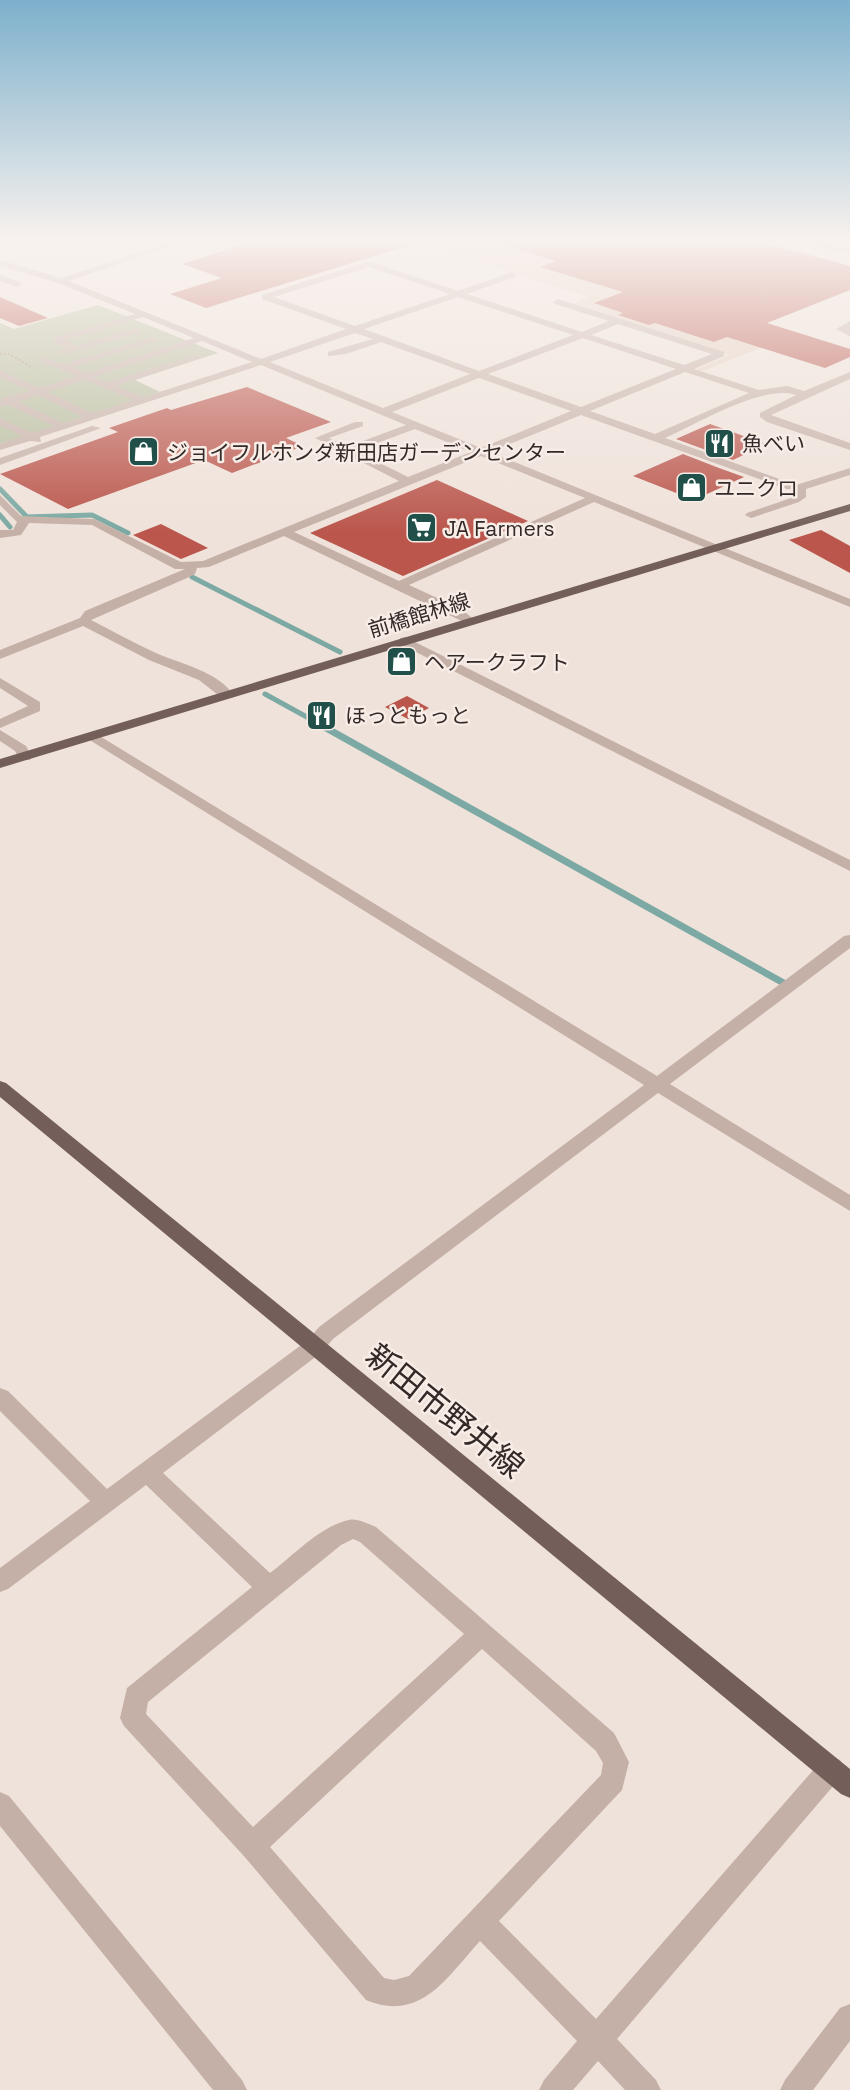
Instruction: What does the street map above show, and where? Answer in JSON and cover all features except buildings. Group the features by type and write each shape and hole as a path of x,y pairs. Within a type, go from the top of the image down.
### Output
{"main road":[{"name":"前橋館林線","path":"0,764 850,507"},
{"name":"新田市野井線","path":"0,1087 840,1777"}],"street":[{"path":"65,338 57,340 76,349"},
{"path":"114,338 44,359 142,400"},
{"path":"105,386 197,356 152,338"},
{"path":"3,401 203,338 850,603"},
{"path":"0,447 330,338"},
{"path":"378,338 791,487"},
{"path":"384,411 575,338"},
{"path":"590,338 758,393"},
{"path":"0,498 14,517 24,521 94,523 179,566 205,564 721,355 668,338"},
{"path":"64,367 156,339"},
{"path":"331,354 382,339"},
{"path":"0,373 92,416"},
{"path":"850,375 764,415 771,420 850,447"},
{"path":"655,438 758,393 787,389 805,395"},
{"path":"3,401 63,426"},
{"path":"0,421 47,445"},
{"path":"359,424 320,438 409,482"},
{"path":"347,451 417,424"},
{"path":"0,462 96,428"},
{"path":"751,514 796,500 800,497 800,487 815,480 850,471"},
{"path":"400,585 595,498"},
{"path":"0,534 16,533 24,521"},
{"path":"284,532 457,612 470,621"},
{"path":"0,655 84,621 89,614 183,575 191,571 191,567"},
{"path":"84,621 221,687 227,695"},
{"path":"405,641 850,866"},
{"path":"0,682 35,705 35,708 0,724"},
{"path":"0,734 21,749 25,757"},
{"path":"93,736 850,1204"},
{"path":"2,1576 315,1346 326,1333 850,940"},
{"path":"0,1397 106,1502"},
{"path":"147,1472 268,1588"},
{"path":"352,1529 368,1534 481,1634 605,1742 616,1762 613,1781 417,1988 394,1994 376,1990 252,1846 132,1718 136,1696 268,1588 333,1538 352,1529"},
{"path":"252,1846 481,1634"},
{"path":"554,2090 840,1777"},
{"path":"0,1805 232,2090"},
{"path":"480,1921 646,2090"},
{"path":"795,2090 850,2018"}],"green space":[{"path":"0,338 179,338 218,353 135,380 160,392 0,444"}],"shaded area":[{"path":"676,338 767,338 778,341 700,372 697,369 730,355"}],"waterway":[{"path":"0,489 27,517 92,515 128,533"},
{"path":"0,515 10,527"},
{"path":"192,577 340,652"},
{"path":"265,694 314,721"},
{"path":"310,719 789,986"}],"place":[{"name":"魚べい","path":"719,443"},
{"name":"ジョイフルホンダ新田店ガーデンセンター","path":"144,452"},
{"name":"ユニクロ","path":"691,488"},
{"name":"JA Farmers","path":"421,528"},
{"name":"ヘアークラフト","path":"401,662"},
{"name":"ほっともっと","path":"322,715"}]}
